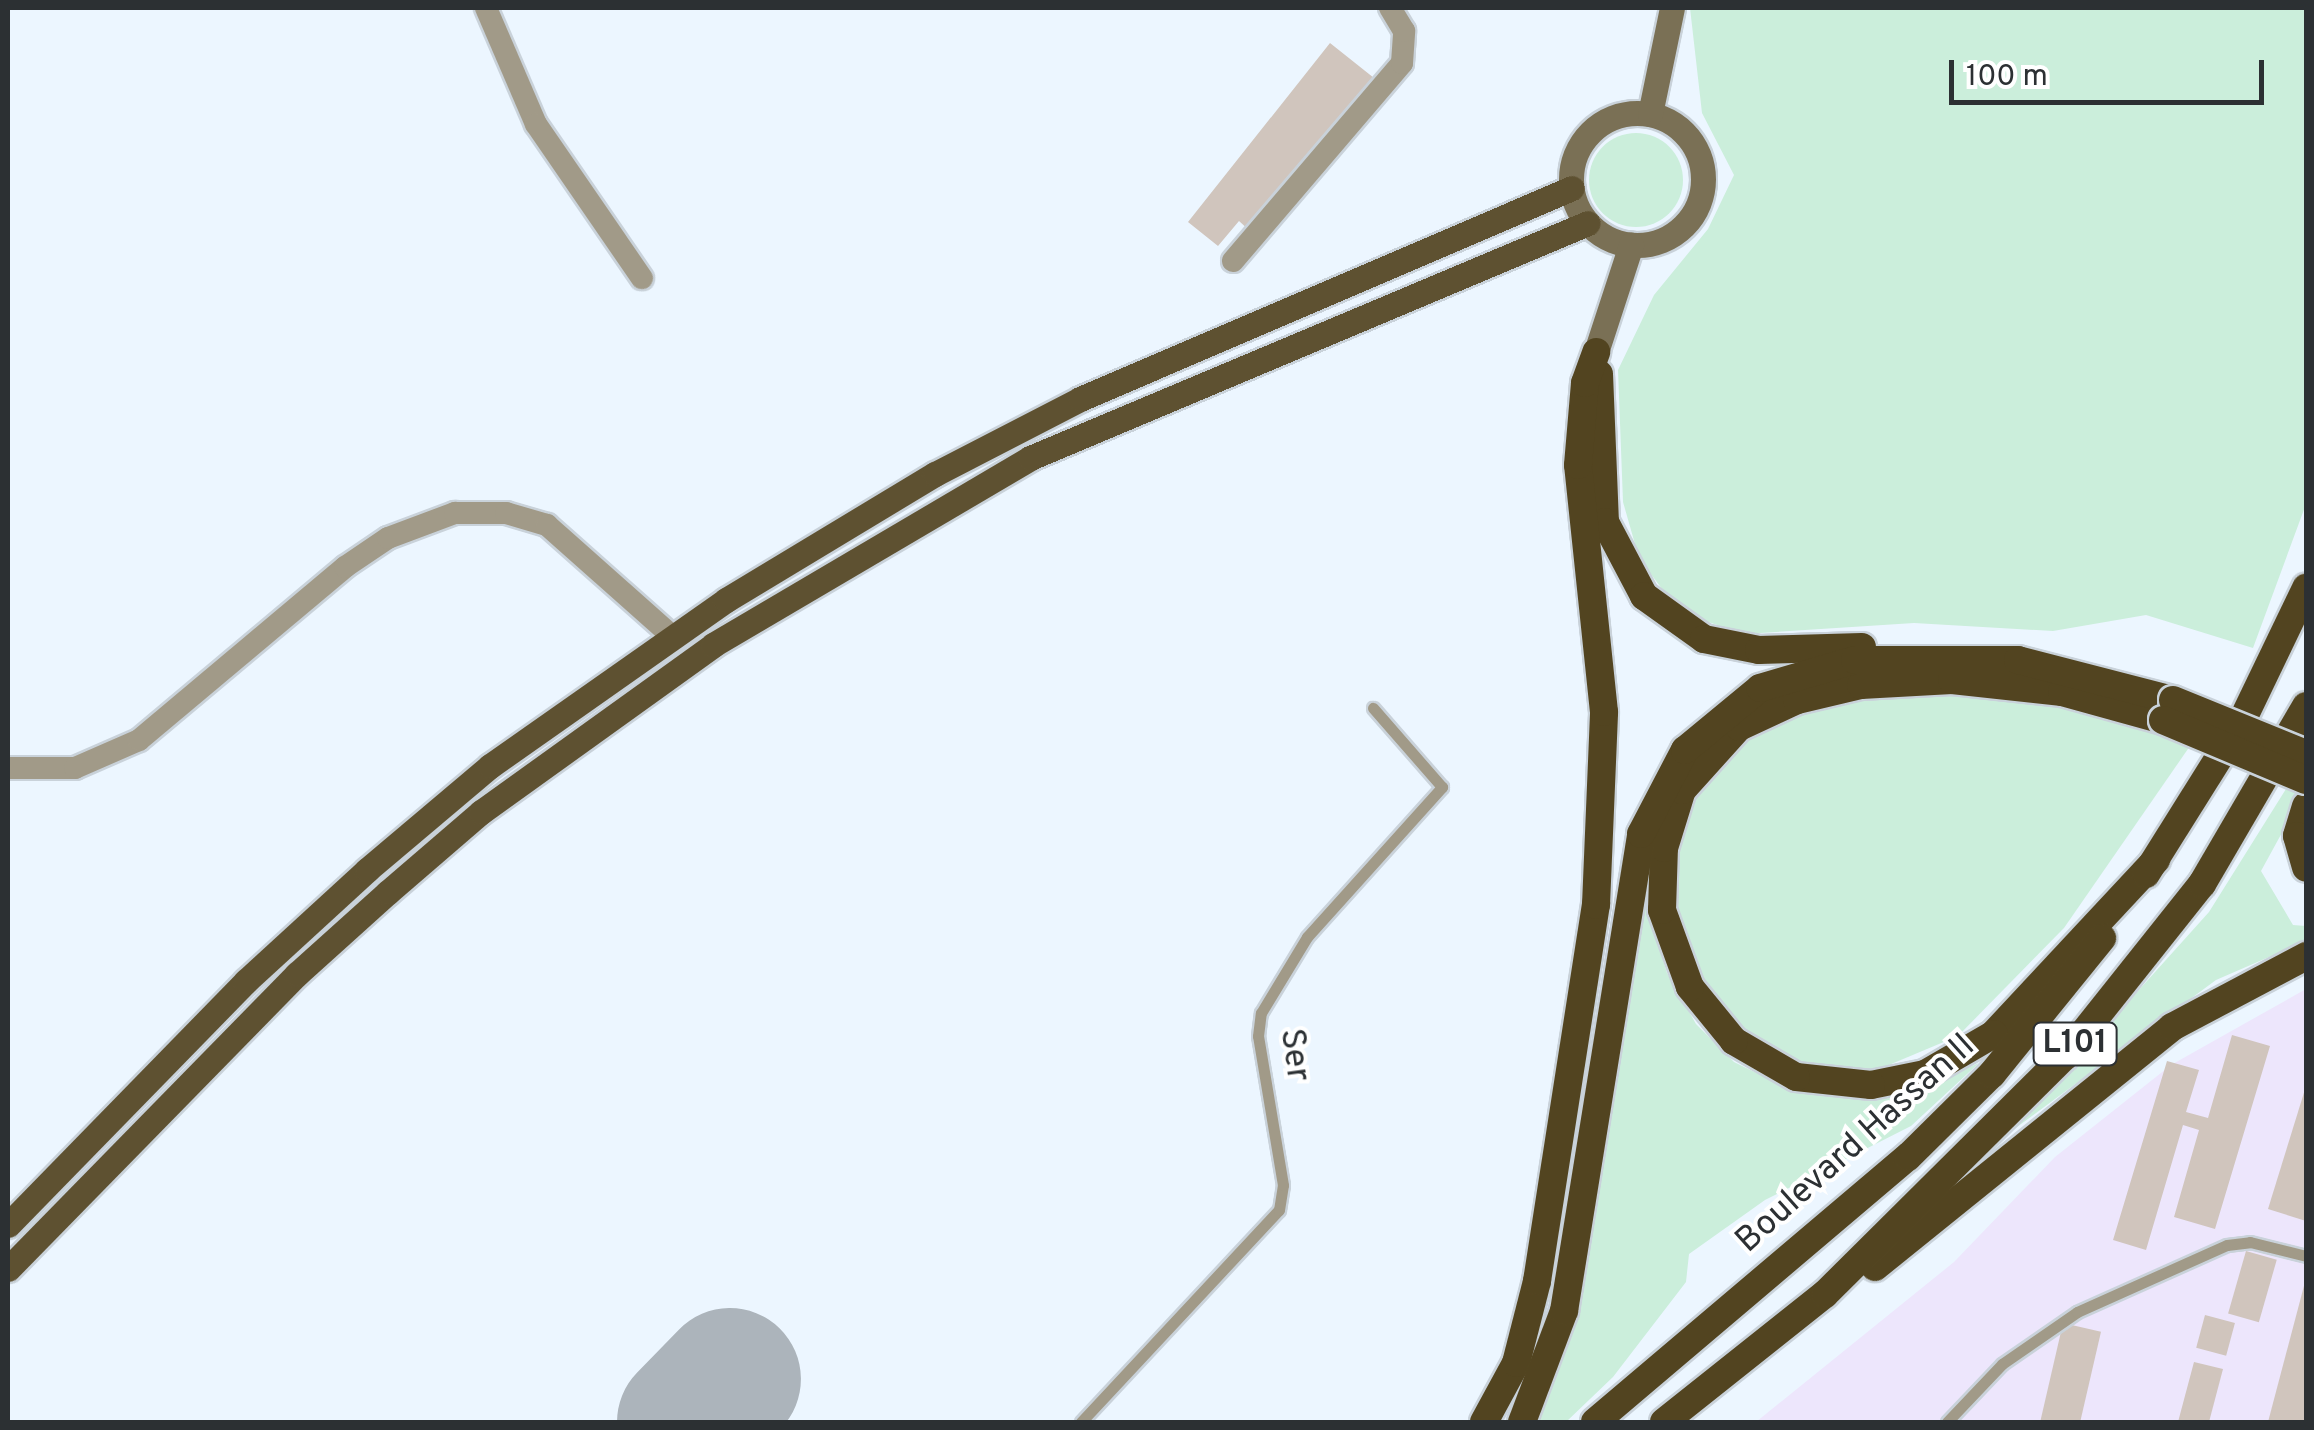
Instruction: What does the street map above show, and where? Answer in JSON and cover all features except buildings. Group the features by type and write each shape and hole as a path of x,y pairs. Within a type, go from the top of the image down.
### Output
{"highway":[{"path":"1596,352 1604,522 1644,596 1704,639 1734,646 2048,665 2294,756 2306,706"},
{"path":"1484,1422 1516,1363 1533,1298 1596,906 1604,712 1578,465 1585,382 1596,352"},
{"name":"Boulevard Hassan II","path":"1595,1422 1908,1157 1992,1074 2156,860 2232,738 2306,588"},
{"path":"1522,1422 1564,1311 1631,879 1659,788 1698,736 1760,688 1855,660 1917,655"},
{"path":"2156,860 1994,1034 1925,1074 1871,1086 1796,1077 1734,1042 1690,987 1662,910 1664,848 1682,790 1729,735 1796,700 1861,685 1952,680 2062,692 2168,710 2306,780"},
{"name":"L101","path":"1664,1422 1826,1294 2065,1056 2202,884 2294,756"},
{"path":"2306,806 2297,836 2306,868"},
{"path":"1826,1294 1876,1265 2172,1027 2306,956"}],"main road":[{"path":"1650,114 1672,8"},
{"path":"1650,114 1669,121 1696,150 1702,189 1670,237 1630,245 1588,223 1572,188 1572,167 1592,130 1619,116 1650,114"},
{"path":"8,1225 246,981 367,870 490,766 672,636 864,514 1051,414 1572,188"},
{"path":"8,1269 375,904 481,812 713,644 910,522 1048,449 1588,223"},
{"path":"1596,352 1630,245"}],"street":[{"path":"486,8 536,124 642,278"},
{"path":"1233,261 1402,63 1404,31 1390,8"},
{"path":"8,768 75,768 123,749 345,567 388,538 455,514 506,513 547,525 672,636"}],"lane":[{"name":"Ser","path":"1082,1422 1278,1210 1283,1184 1258,1036 1261,1014 1307,937 1442,787 1373,708"},
{"path":"1947,1422 2002,1364 2077,1312 2226,1246 2250,1242 2306,1256"}],"shaded area":[{"path":"2306,989 2306,1422 1756,1422 1954,1262 2055,1157 2171,1065"}],"green space":[{"path":"1690,8 2306,8 2306,504 2253,648 2146,615 2053,631 1914,623 1745,634 1702,620 1662,589 1639,558 1623,502 1618,370 1654,295 1708,229 1734,175 1702,113"},
{"path":"1636,133 1654,137 1669,147 1679,162 1683,180 1679,198 1669,213 1654,223 1636,227 1618,223 1603,213 1593,198 1589,180 1593,162 1603,147 1618,137"},
{"path":"1945,690 2095,709 2190,746 2064,928 1958,1036 1877,1070 1806,1066 1749,1041 1687,967 1669,883 1675,825 1712,761 1766,722 1857,694"},
{"path":"2306,757 2306,789 2261,871 2293,925 2306,926 2306,941 2216,980 2013,1130 2209,912"},
{"path":"1650,864 1651,921 1667,973 1696,1024 1734,1062 1791,1090 1851,1099 1914,1091 1979,1063 1911,1126 1765,1200 1689,1254 1686,1282 1613,1377 1566,1422 1539,1422 1579,1313"}],"taxiway":[{"path":"651,1422 694,1416 724,1422"}],"runway":[{"path":"688,1422 730,1379"}]}
